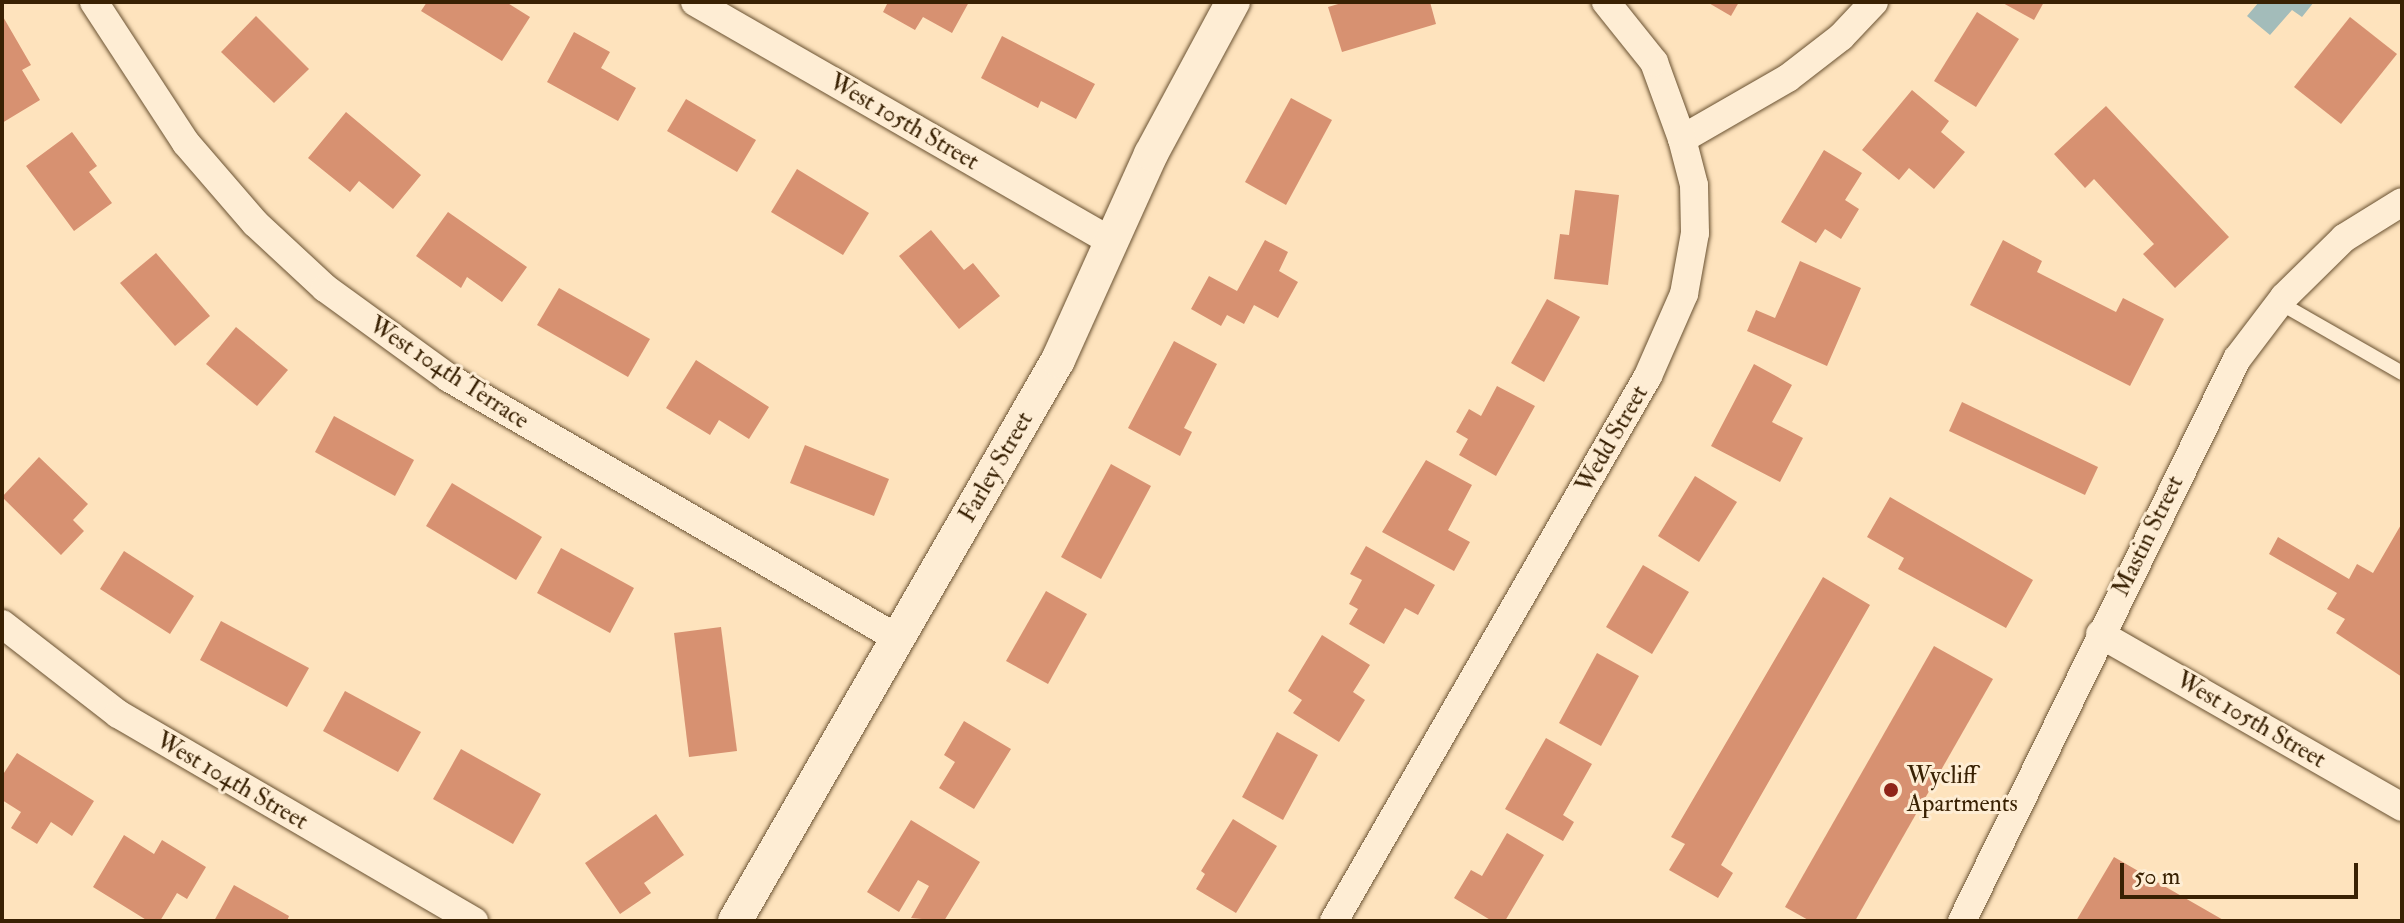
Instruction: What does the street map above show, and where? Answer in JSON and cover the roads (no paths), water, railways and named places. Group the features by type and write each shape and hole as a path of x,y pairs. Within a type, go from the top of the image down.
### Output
{"street":[{"name":"West 104th Terrace","path":"94,2 186,143 255,223 325,288 449,378 897,638"},
{"name":"West 105th Street","path":"695,2 1112,242"},
{"name":"Farley Street","path":"735,921 1058,360 1151,154 1233,2"},
{"name":"Wedd Street","path":"1334,921 1648,376 1674,323 1695,233 1694,185 1682,139 1654,62 1606,2"},
{"path":"1682,139 1788,78 1841,37 1874,2"},
{"name":"Mastin Street","path":"1962,921 2208,410 2280,303 2344,238 2402,202"},
{"name":"West 104th Street","path":"2,624 118,714 474,921"},
{"name":"West 105th Street","path":"2100,634 2402,807"}],"lane":[{"path":"2280,303 2402,373"}],"water":[{"path":"2259,2 2314,2 2302,17 2292,10 2270,35 2247,16"}],"place":[{"name":"Wycliff Apartments","path":"1891,790"}]}
